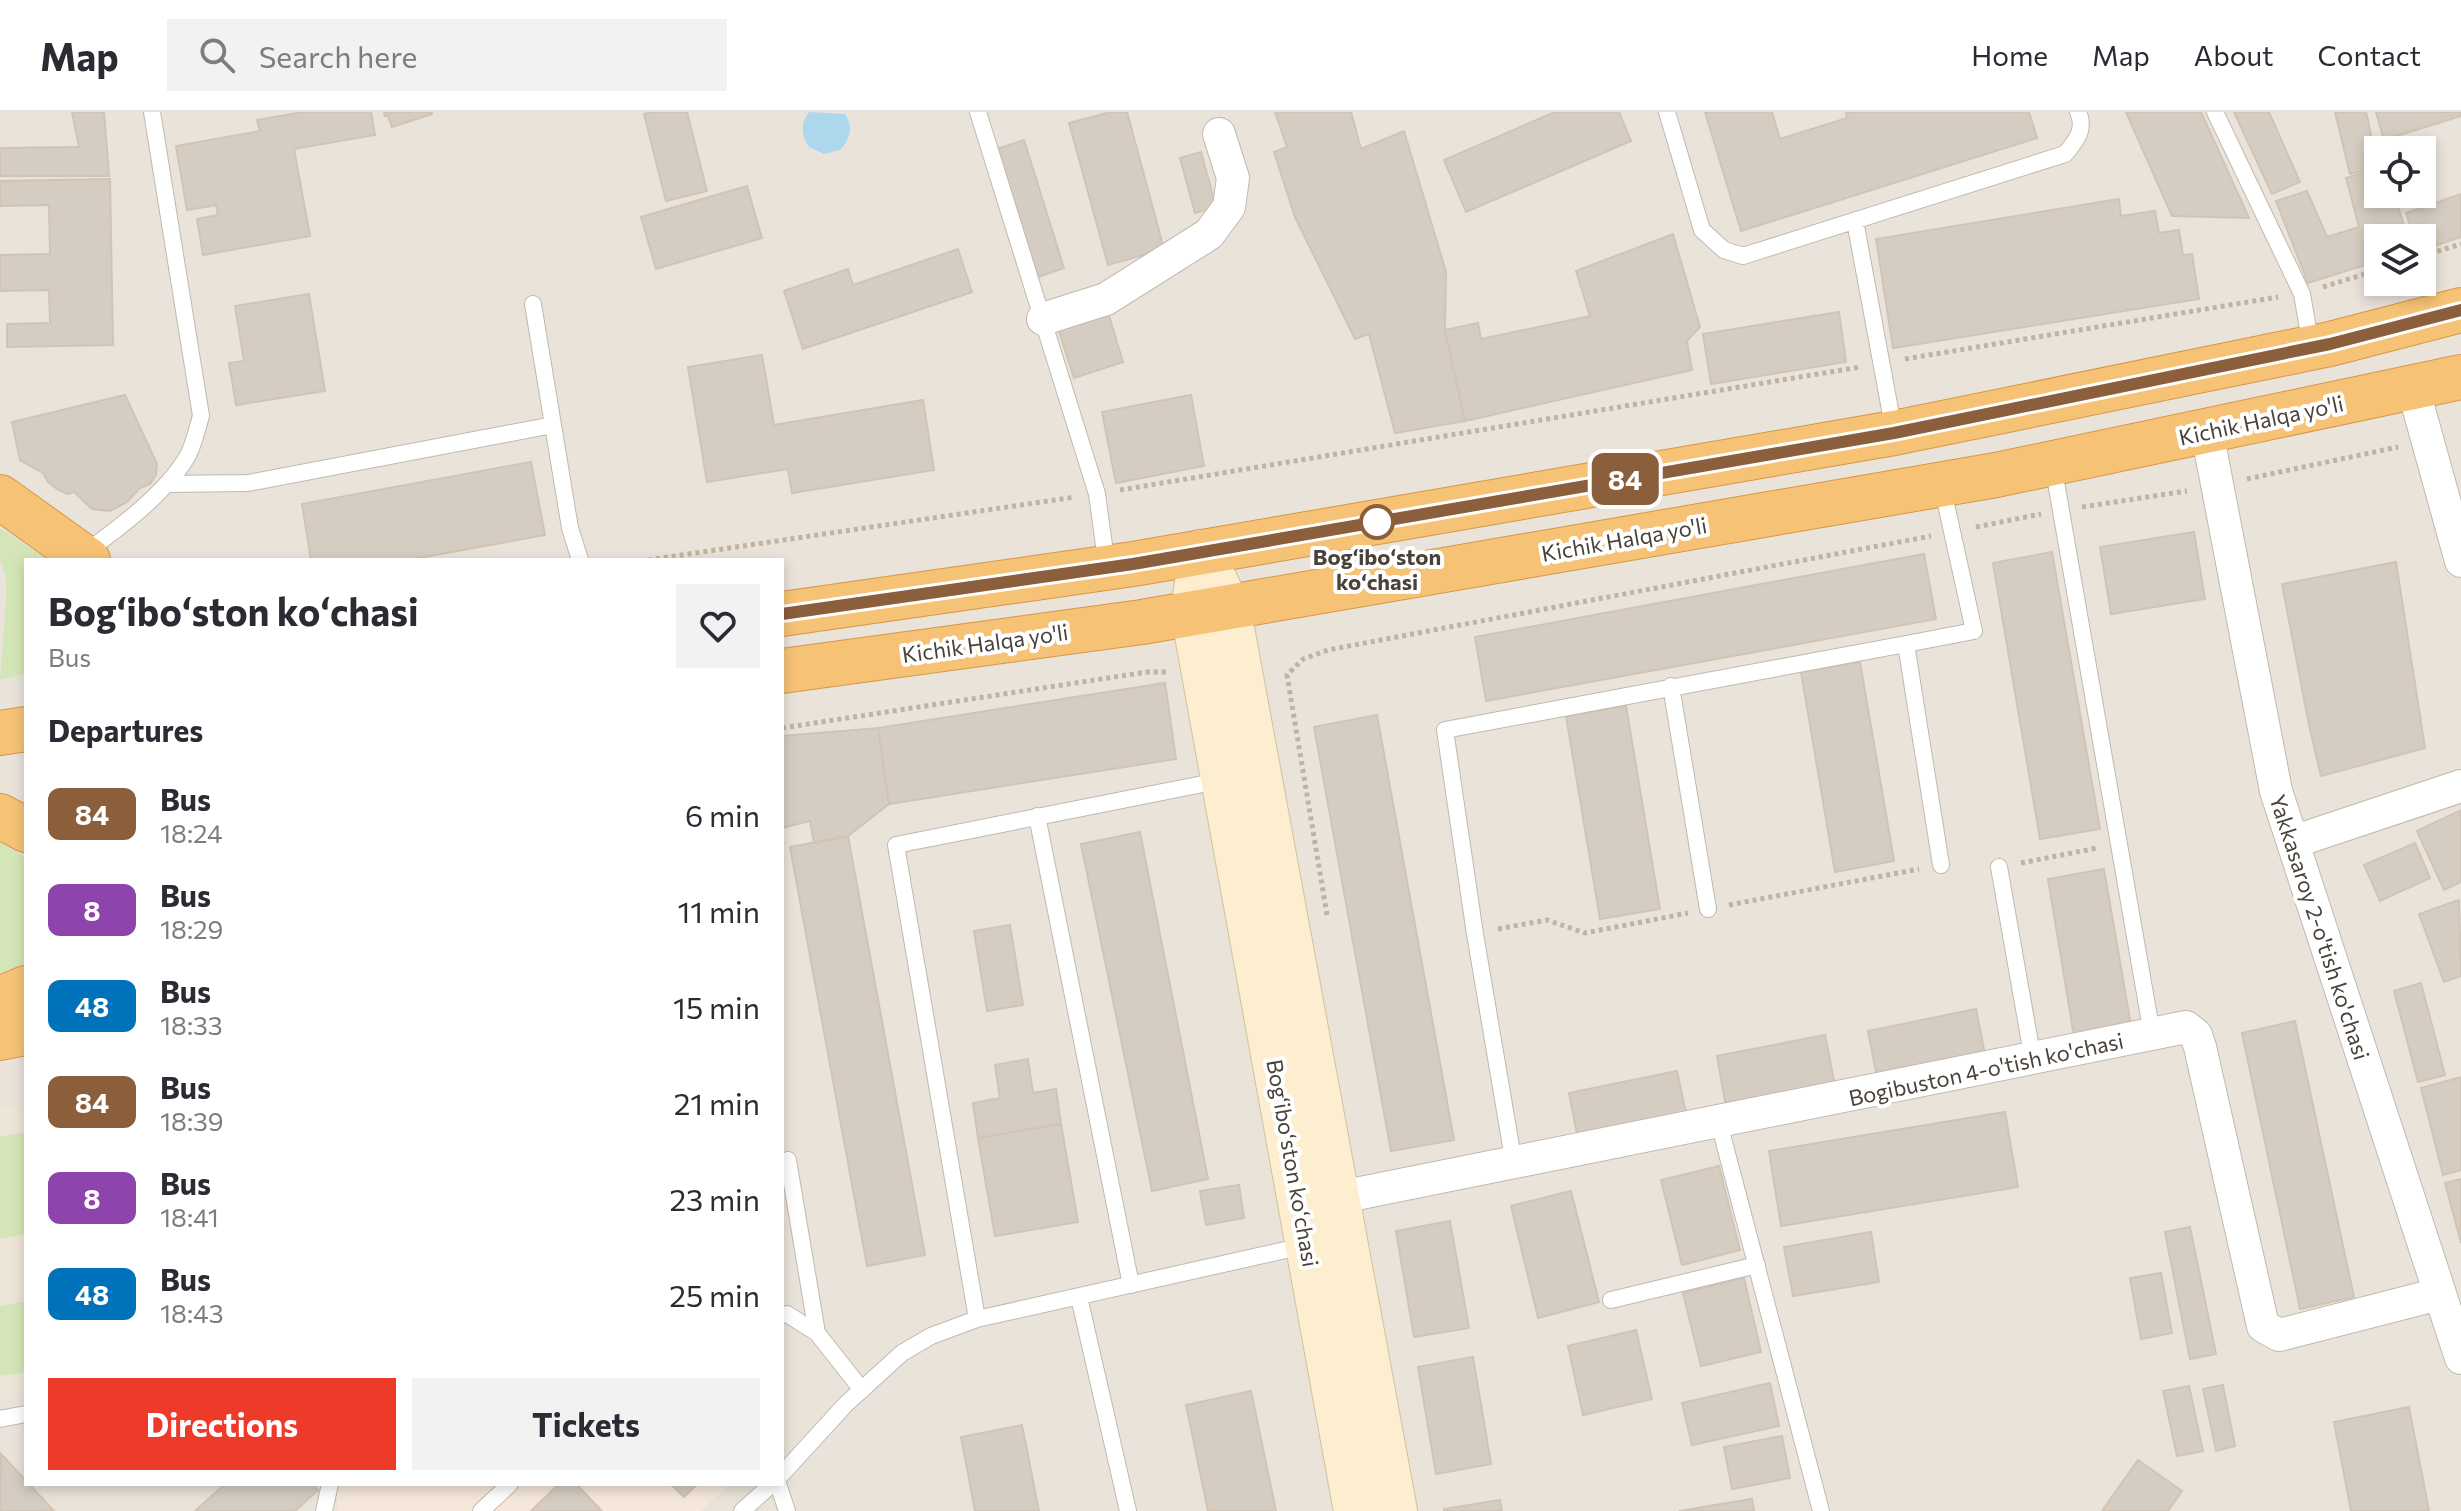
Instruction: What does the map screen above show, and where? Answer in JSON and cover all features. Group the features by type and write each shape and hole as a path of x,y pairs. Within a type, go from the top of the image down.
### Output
{"highway":[{"path":"784,614 1201,552 1894,433 2311,348 2461,310"},
{"path":"2399,326 2413,388"},
{"name":"Kichik Halqa yo'li","path":"784,671 1211,610 1942,484 2207,432 2461,377"},
{"path":"0,497 85,558"},
{"path":"0,733 24,729"},
{"path":"0,794 24,789"},
{"path":"0,816 24,829"},
{"path":"0,999 24,989"},
{"path":"0,1038 24,1033"}],"street":[{"path":"1043,319 1106,299 1209,234 1229,207 1233,178 1219,134"},
{"path":"2413,388 2461,561"},
{"name":"Yakkasaroy 2-o'tish ko'chasi","path":"2207,432 2276,791 2461,1358"},
{"name":"Bogʻiboʻston koʻchasi","path":"1201,552 1324,1228 1395,1511"},
{"path":"2293,842 2461,786"},
{"name":"Bogibuston 4-o'tish ko'chasi","path":"1324,1228 1514,1164 2186,1027 2196,1035 2263,1326 2279,1335 2439,1294"},
{"name":"Bogʻiboʻston koʻchasi","path":"1324,1228 1356,1511"}],"lane":[{"path":"85,558 167,484 188,456 201,416 152,112"},
{"path":"978,112 1097,494 1107,567"},
{"path":"1667,112 1702,230 1724,250 1743,256 2065,154 2078,138 2081,119 2078,112"},
{"path":"2215,112 2302,294 2311,348"},
{"path":"1855,221 1894,433"},
{"path":"533,304 570,528 579,558"},
{"path":"167,484 248,483 553,425"},
{"path":"2053,463 2152,1034"},
{"path":"1514,1164 1475,934 1445,730 1974,631 1942,484"},
{"path":"1906,644 1941,865"},
{"path":"1671,686 1708,909"},
{"path":"977,1319 896,845 1242,778"},
{"path":"1037,816 1131,1285"},
{"path":"1999,867 2033,1060"},
{"path":"1719,1123 1821,1511"},
{"path":"788,1160 817,1333"},
{"path":"784,1472 902,1353 931,1336 977,1319 1131,1285 1324,1228"},
{"path":"1611,1300 1757,1265"},
{"path":"1079,1297 1128,1511"},
{"path":"784,1315 817,1333 862,1390"},
{"path":"0,1419 24,1414"},
{"path":"324,1511 330,1486"},
{"path":"481,1511 508,1486"},
{"path":"742,1511 773,1486"},
{"path":"776,1486 787,1511"}],"path":[{"path":"2436,252 2461,244"},
{"path":"662,558 1097,494 2302,294 2364,274"},
{"path":"1328,650 2062,510 2217,486 2426,440"},
{"path":"784,728 1147,672"},
{"path":"1999,867 2118,844"},
{"path":"1475,934 1547,920 1585,933 1941,865"}],"shaded area":[{"path":"0,112 2461,112 2461,1511 0,1511"},
{"path":"24,1105 24,1391 0,1401 0,1108"},
{"path":"336,1486 727,1486 701,1511 338,1511"}],"green space":[{"path":"0,528 46,558 24,558 24,674 0,680 6,579 0,559"},
{"path":"0,840 24,858 24,968 0,977"},
{"path":"24,1132 24,1234 0,1239 0,1137"},
{"path":"24,1301 24,1372 0,1376 0,1306"}],"water":[{"path":"809,112 845,114 850,132 840,150 824,154 809,147 803,130"}],"building":[{"path":"72,112 104,112 109,176 0,176 0,148 79,147"},
{"path":"303,112 371,112 375,135 294,149 310,236 203,255 197,219 218,215 216,205 187,210 176,146 260,131 257,120"},
{"path":"384,112 432,112 432,114 392,127"},
{"path":"687,112 707,191 666,201 644,114"},
{"path":"1111,112 1127,112 1164,249 1108,265 1069,123"},
{"path":"1275,112 1351,112 1361,149 1404,131 1446,272 1445,330 1465,421 1395,433 1369,334 1355,339 1295,217 1274,152 1287,147"},
{"path":"1555,112 1619,112 1631,141 1466,212 1444,160"},
{"path":"1705,112 1772,112 1780,139 1847,118 1846,112 2029,112 2037,138 1741,231"},
{"path":"2126,112 2201,112 2249,218 2172,216"},
{"path":"2234,112 2269,112 2300,182 2272,194"},
{"path":"2335,112 2366,112 2371,136 2364,136 2364,170 2350,174"},
{"path":"2376,112 2461,112 2461,116 2397,136 2383,136"},
{"path":"1024,140 1064,268 1038,277 997,149"},
{"path":"1201,152 1216,207 1195,213 1180,158"},
{"path":"2364,173 2364,208 2398,208 2404,224 2364,224 2364,265 2308,283 2276,201 2307,191 2327,237 2359,227 2346,178"},
{"path":"110,179 113,345 7,347 7,324 50,323 49,290 0,291 0,255 50,254 49,205 0,206 0,181"},
{"path":"747,186 762,238 656,269 641,217"},
{"path":"2461,194 2461,237 2436,245 2436,224 2410,224 2406,213 2420,208 2436,208 2436,203"},
{"path":"2119,199 2121,216 2155,211 2159,233 2179,230 2183,255 2192,254 2199,299 1893,348 1876,239"},
{"path":"1673,234 1700,327 1687,341 1692,370 1465,421 1445,330 1478,323 1481,339 1590,316 1576,271"},
{"path":"958,249 972,292 803,349 784,291 848,269 853,285"},
{"path":"309,294 325,391 236,405 229,363 244,361 235,306"},
{"path":"1107,309 1123,362 1074,378 1057,325"},
{"path":"1839,312 1846,362 1711,384 1703,334"},
{"path":"762,355 774,425 923,400 934,470 792,493 788,469 707,482 688,367"},
{"path":"125,395 157,464 156,475 150,484 140,488 127,502 110,511 92,509 74,492 67,494 57,489 43,473 20,460 12,422"},
{"path":"1191,395 1204,466 1116,483 1102,412"},
{"path":"531,462 545,535 419,558 311,558 302,504"},
{"path":"2194,532 2205,599 2111,614 2100,547"},
{"path":"2052,552 2100,829 2040,839 1993,563"},
{"path":"1924,554 1936,619 1486,701 1475,637"},
{"path":"2396,562 2425,748 2321,776 2282,584"},
{"path":"1860,662 1894,861 1835,872 1801,672"},
{"path":"1165,683 1176,759 889,804 878,728"},
{"path":"1626,706 1660,909 1600,919 1566,716"},
{"path":"1377,715 1454,1140 1391,1151 1314,727"},
{"path":"878,728 889,804 848,836 814,843 810,821 784,828 784,736"},
{"path":"2461,810 2461,882 2444,890 2417,831"},
{"path":"1140,832 1208,1179 1152,1191 1081,844"},
{"path":"848,836 925,1255 867,1266 790,847"},
{"path":"2415,843 2430,878 2380,901 2364,865"},
{"path":"2104,869 2131,1026 2074,1036 2048,879"},
{"path":"2459,900 2461,976 2444,982 2419,914"},
{"path":"1010,925 1023,1005 987,1011 974,931"},
{"path":"2421,983 2445,1075 2418,1082 2394,991"},
{"path":"1976,1009 1987,1065 1879,1087 1868,1031"},
{"path":"2295,1021 2354,1297 2300,1309 2242,1033"},
{"path":"1825,1035 1836,1090 1727,1112 1717,1056"},
{"path":"1028,1059 1033,1093 1056,1089 1061,1124 978,1138 973,1103 1000,1098 995,1065"},
{"path":"1677,1071 1689,1127 1580,1149 1569,1093"},
{"path":"2461,1077 2461,1170 2443,1175 2421,1088"},
{"path":"2005,1112 2018,1187 1781,1226 1769,1151"},
{"path":"1061,1124 1078,1222 995,1236 978,1138"},
{"path":"1719,1166 1740,1250 1682,1265 1661,1180"},
{"path":"2461,1179 2461,1243 2445,1183"},
{"path":"1239,1185 1244,1218 1206,1225 1200,1191"},
{"path":"1571,1191 1599,1302 1538,1318 1511,1206"},
{"path":"1450,1221 1469,1328 1414,1337 1396,1231"},
{"path":"2190,1227 2216,1354 2190,1359 2165,1232"},
{"path":"1871,1232 1879,1282 1793,1296 1784,1247"},
{"path":"2161,1273 2172,1333 2141,1339 2130,1278"},
{"path":"1744,1278 1761,1352 1701,1366 1683,1293"},
{"path":"1636,1330 1652,1399 1583,1415 1568,1346"},
{"path":"1473,1357 1491,1464 1436,1474 1418,1367"},
{"path":"1770,1383 1779,1426 1692,1445 1682,1403"},
{"path":"2223,1385 2235,1446 2216,1451 2203,1389"},
{"path":"2189,1386 2203,1451 2177,1456 2163,1391"},
{"path":"1251,1391 1276,1511 1208,1511 1186,1405"},
{"path":"2409,1407 2429,1511 2351,1511 2334,1422"},
{"path":"1022,1425 1039,1511 975,1511 961,1437"},
{"path":"1782,1436 1790,1478 1732,1489 1724,1447"},
{"path":"1,1454 24,1479 24,1486 31,1486 54,1511 0,1511"},
{"path":"2138,1460 2182,1491 2168,1511 2102,1511"},
{"path":"223,1486 314,1486 318,1490 295,1511 195,1511"},
{"path":"557,1486 578,1486 602,1511 531,1511"},
{"path":"673,1486 695,1486 684,1497"},
{"path":"1752,1499 1754,1511 1679,1511"},
{"path":"1500,1500 1502,1511 1444,1511 1444,1509"}],"bus line":[{"name":"84","path":"784,614 1133,564 1894,433 2330,344 2461,310"}],"place":[{"name":"Bogʻiboʻston koʻchasi","path":"1377,522"}]}
